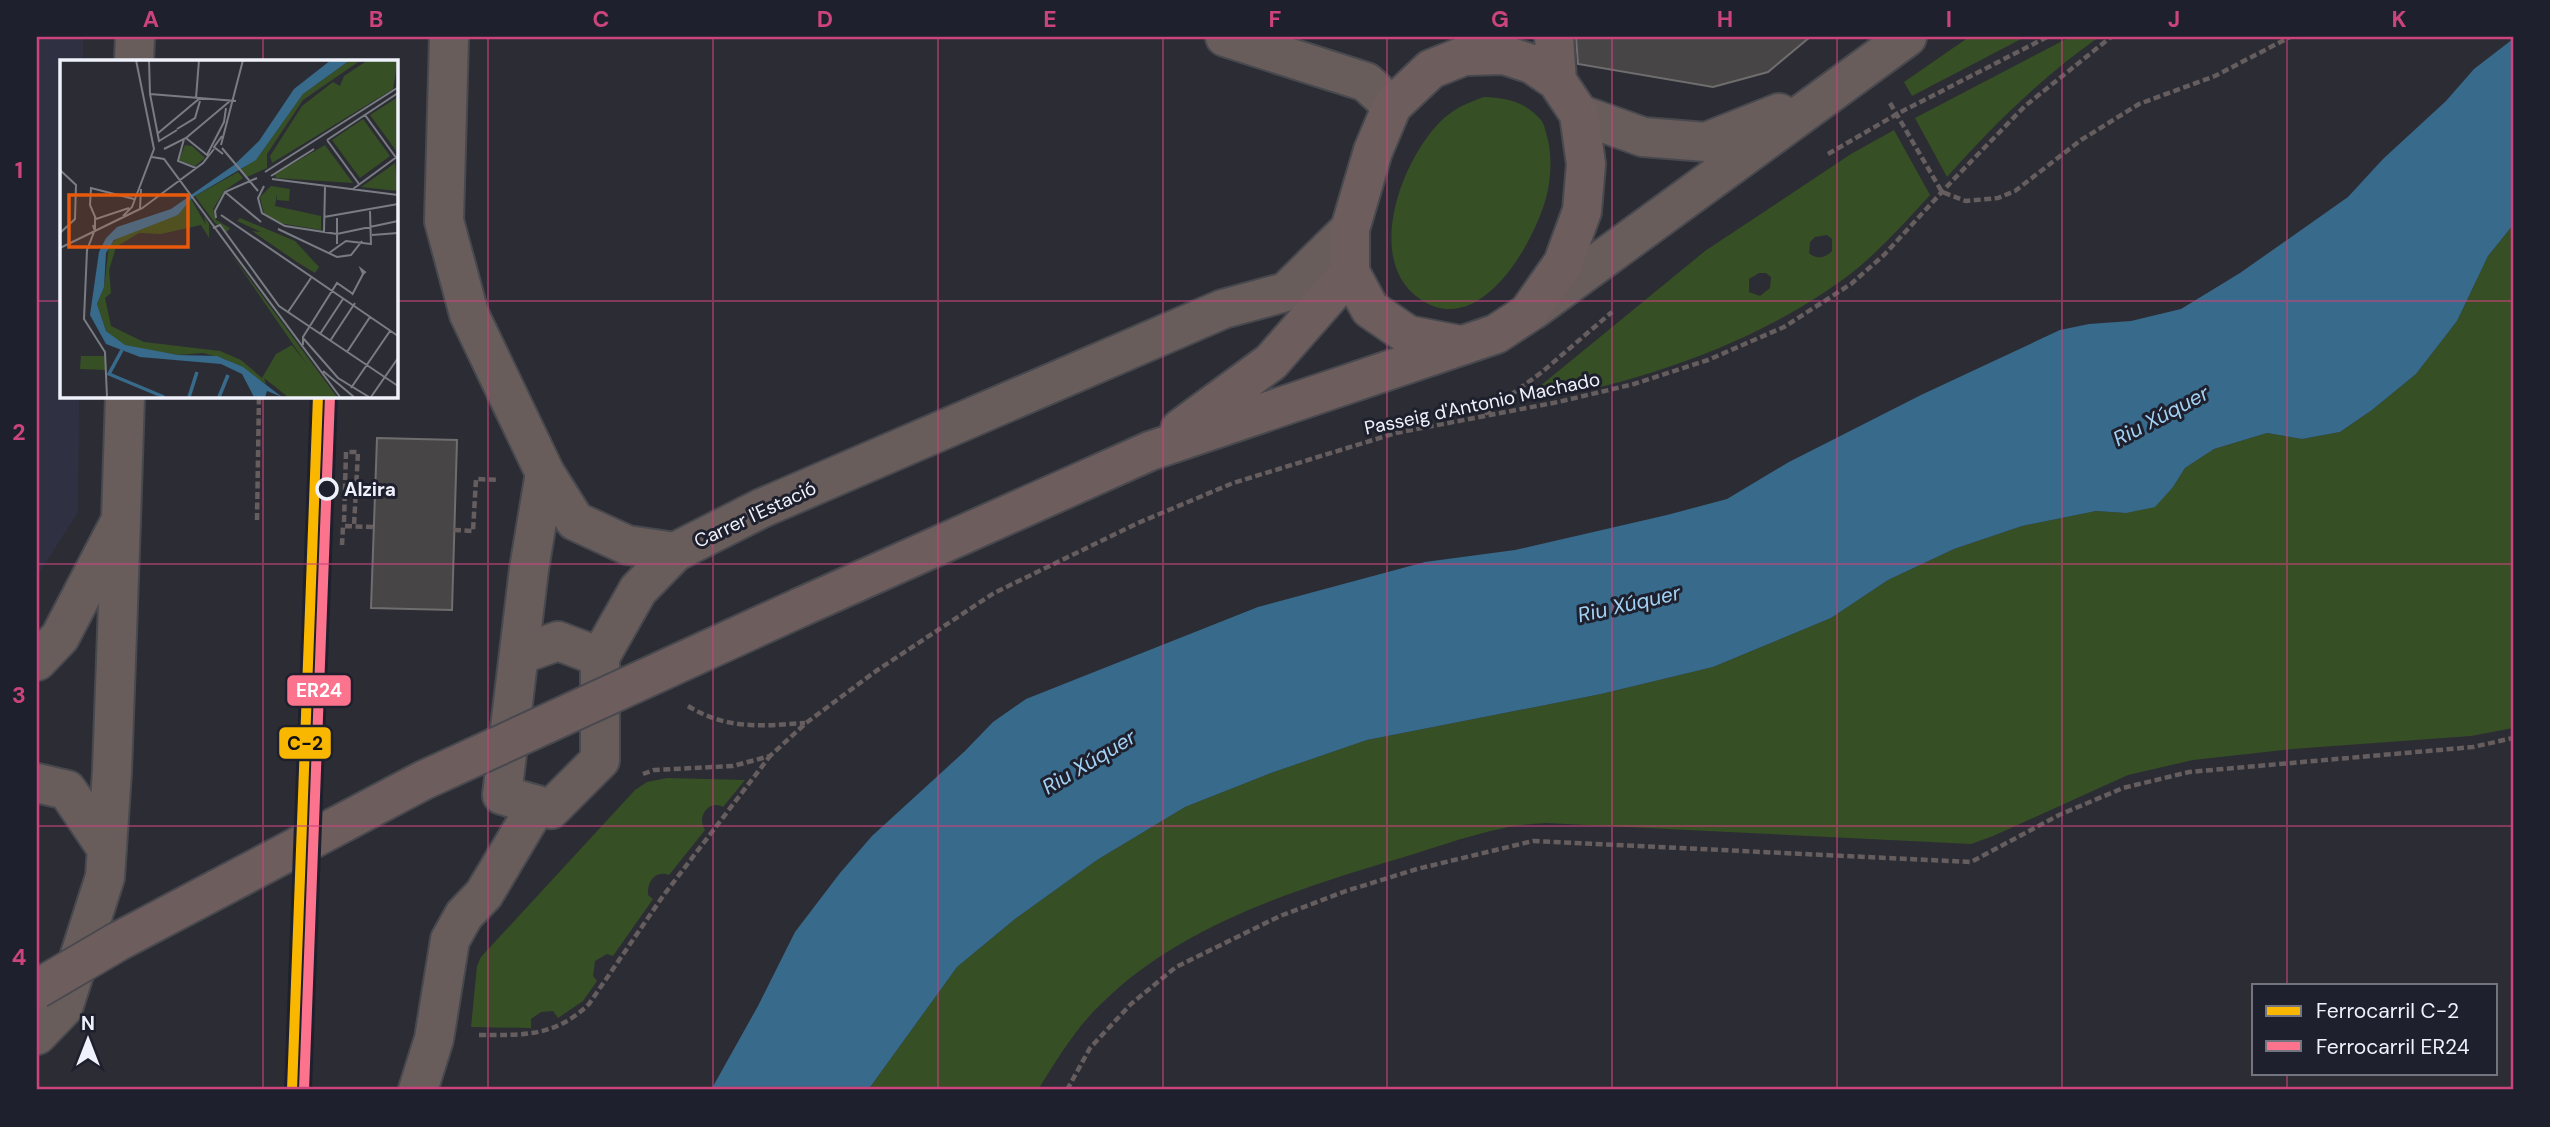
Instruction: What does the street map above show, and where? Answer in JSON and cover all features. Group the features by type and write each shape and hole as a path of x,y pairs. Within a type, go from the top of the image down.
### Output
{"main road":[{"path":"1554,37 1557,80"},
{"path":"37,989 117,942 424,780 801,607 1150,451 1496,334 1528,313 1563,263 1582,211 1586,164 1579,114 1557,80 1531,64 1504,55 1438,53 1392,106 1373,151 1350,229 1350,272 1370,309 1408,335 1460,345"},
{"path":"1150,451 1271,362 1350,272"}],"street":[{"path":"134,60 135,37"},
{"name":"Carrer l'Estació","path":"449,37 444,221 469,314 545,473 575,520 627,545 675,552 762,508 1210,315 1286,292 1350,229"},
{"path":"1225,37 1367,82 1392,106"},
{"path":"1528,313 1908,37"},
{"path":"1579,114 1643,137 1706,142 1827,95"},
{"path":"37,1035 63,1008 105,877 125,397"},
{"path":"545,473 529,569 502,795 551,809 600,760 600,657 638,590 675,552"},
{"path":"37,661 60,637 121,520"},
{"path":"519,655 558,641 600,657"},
{"path":"37,783 67,790 107,849"},
{"path":"418,1090 434,1039 450,940 464,915 484,894 537,805"}],"path":[{"path":"1818,159 1897,114 2047,37"},
{"name":"Passeig d'Antonio Machado","path":"475,1035 526,1035 545,1031 577,1015 589,1004 663,896 770,756 806,723 908,649 994,593 1138,523 1233,483 1396,433 1558,402 1647,381 1709,360 1784,327 1859,277 1907,232 2025,106 2111,37"},
{"path":"1884,94 1942,192 1966,201 1982,201 2015,191 2081,140 2140,104 2215,76 2290,37"},
{"path":"257,520 259,397"},
{"path":"344,522 346,452 358,452 354,526"},
{"path":"454,530 473,531 475,479"},
{"path":"342,545 342,526 374,527"},
{"path":"1067,1090 1090,1048 1130,1004 1176,967 1230,939 1346,891 1481,852 1533,841 1971,862 2084,804 2123,788 2189,772 2473,747 2513,738"},
{"path":"639,775 654,770 733,766 770,756"}],"shaded area":[{"path":"37,37 83,37 83,60 60,60 60,397 79,397 78,512 37,576"}],"green space":[{"path":"1969,37 2025,37 1912,96 1904,82"},
{"path":"2070,37 2099,37 2019,102 1947,177 1915,118"},
{"path":"1484,97 1516,102 1541,120 1550,154 1548,191 1529,239 1500,282 1482,297 1463,307 1442,308 1420,299 1403,282 1394,261 1391,237 1394,211 1412,162 1425,140 1449,114"},
{"path":"1894,130 1930,195 1859,267 1824,293 1785,316 1700,356 1609,385 1522,401 1705,251 1851,154","holes":["1827,235 1832,239 1832,251 1821,257 1809,253 1810,242 1815,237","1759,273 1766,273 1771,277 1770,288 1760,296 1749,292 1749,279"]},
{"path":"2513,225 2513,728 2471,736 2292,749 2193,760 2128,775 1971,844 1546,823 1504,828 1460,839 1310,887 1234,916 1198,934 1130,978 1100,1005 1074,1035 1038,1090 868,1090 957,967 1015,919 1097,860 1185,807 1271,773 1367,740 1601,694 1713,667 1831,618 1888,580 1954,549 2022,526 2096,511 2126,513 2173,487 2185,468 2214,449 2267,433 2302,439 2340,432 2416,374 2457,321 2488,256"},
{"path":"667,778 745,780 723,807 713,805 705,811 702,820 705,830 669,875 660,874 653,878 648,895 653,899 613,956 607,954 595,961 593,976 597,981 583,1001 558,1018 553,1011 541,1012 531,1019 531,1028 471,1027 477,966 481,957 635,790 647,782"}],"water":[{"name":"Riu Xúquer","path":"2513,39 2513,225 2488,256 2457,321 2416,374 2340,432 2302,439 2267,433 2214,449 2185,468 2155,507 2126,513 2096,511 2022,526 1954,549 1888,580 1831,618 1713,667 1601,694 1367,740 1271,773 1185,807 1097,860 1015,919 957,967 868,1090 711,1090 795,932 840,873 872,836 993,722 1026,699 1258,607 1425,562 1515,550 1727,499 1789,462 1921,395 2060,330 2089,324 2131,321 2181,309 2240,273 2348,197 2383,159 2446,101 2474,69"}],"building":[{"path":"1576,37 1810,37 1768,72 1713,87 1578,64"},
{"path":"377,438 457,440 452,610 371,608"}],"rail line":[{"name":"C-2","path":"292,1090 318,397"},
{"name":"ER24","path":"304,1090 330,397"}],"place":[{"name":"Alzira","path":"327,489"}]}
